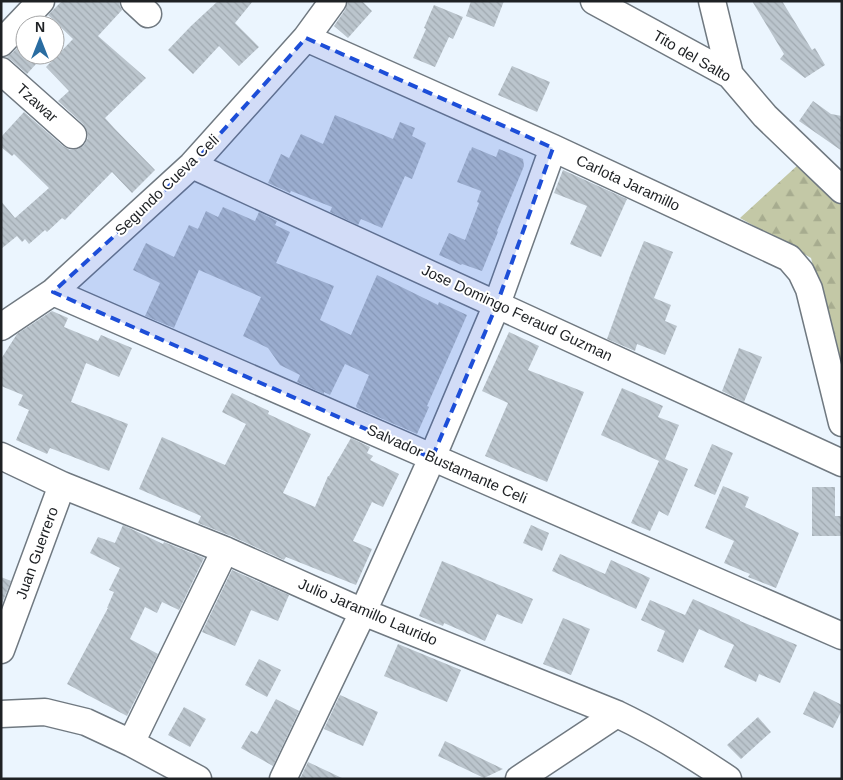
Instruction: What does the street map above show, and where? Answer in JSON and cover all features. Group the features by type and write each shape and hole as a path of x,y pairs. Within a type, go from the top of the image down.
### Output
{"street":[{"path":"1,43 41,1"},
{"name":"Segundo Cueva Celi","path":"1,327 53,292 192,164 306,38 333,1"},
{"name":"Tito del Salto","path":"594,1 730,75 765,116 842,190"},
{"path":"712,1 730,75"},
{"name":"Carlota Jaramillo","path":"306,38 553,148 789,258 801,272 809,289 842,423"},
{"name":"Tzawar","path":"1,71 73,135"},
{"path":"283,779 363,612 432,458 497,304 553,148"},
{"name":"Jose Domingo Feraud Guzman","path":"192,164 842,463"},
{"name":"Salvador Bustamante Celi","path":"53,292 842,636"},
{"name":"Julio Jaramillo Laurido","path":"1,456 62,485 224,550 363,612 616,714 684,750 728,779"},
{"name":"Juan Guerrero","path":"1,650 62,485"},
{"path":"131,743 224,550"},
{"path":"1,714 45,712 86,722 131,743 198,779"},
{"path":"519,779 616,714"}],"highlighted area":[{"path":"306,38 553,148 497,304 432,458 53,292 192,165"}],"green space":[{"path":"799,164 842,206 842,377 811,258 740,218"}],"building":[{"path":"62,1 119,1 122,10 98,36 146,78 105,118 155,170 132,193 112,172 65,220 62,218 47,232 45,230 29,244 25,239 22,242 17,236 1,249 1,201 15,218 49,188 14,154 12,156 1,147 1,137 24,112 70,150 78,149 84,145 88,138 83,124 58,101 69,91 46,67 48,65 65,65 65,47 73,39 65,31 65,15 48,15"},
{"path":"218,1 253,1 235,23 259,47 239,66 219,46 193,74 168,50"},
{"path":"348,1 362,1 372,11 348,38 334,26 345,10"},
{"path":"471,1 504,1 494,27 466,16"},
{"path":"752,1 782,1 812,50 815,48 825,65 805,78 780,59 784,54"},
{"path":"434,5 463,17 453,39 449,37 435,67 413,58"},
{"path":"15,50 15,64 6,57"},
{"path":"17,65 35,65 27,74"},
{"path":"512,66 550,82 537,112 498,95"},
{"path":"813,101 831,114 842,116 842,151 799,121"},
{"path":"335,115 393,139 400,122 415,128 412,136 426,143 412,179 405,176 382,228 361,219 358,225 330,212 332,207 291,191 290,193 268,183 281,154 289,158 301,134 323,144"},
{"path":"472,147 496,157 499,149 523,159 524,166 482,271 461,265 439,255 449,233 465,240 479,203 477,202 481,191 457,182"},
{"path":"563,170 627,199 601,257 570,244 587,206 554,193"},
{"path":"223,207 255,221 259,212 277,221 275,225 290,232 276,263 334,286 320,320 351,335 377,275 438,305 439,302 467,315 427,406 429,407 417,434 357,408 356,406 369,375 345,364 330,395 297,382 300,375 280,365 268,348 243,336 261,297 199,270 174,328 145,316 160,283 133,270 146,243 174,257 189,225 198,229 206,211 218,217"},
{"path":"644,241 673,252 654,298 671,305 665,321 677,326 665,355 637,344 635,351 607,339"},
{"path":"52,311 68,318 64,327 98,341 101,335 132,348 119,377 86,363 71,402 128,424 109,471 50,448 47,454 16,440 29,410 18,405 23,395 1,386 1,359 17,334"},
{"path":"509,332 539,346 528,370 584,392 547,482 485,456 508,403 482,391"},
{"path":"739,348 762,357 744,402 722,391"},
{"path":"622,388 663,406 658,417 679,425 665,459 688,469 668,516 659,511 650,531 631,523 659,461 601,435"},
{"path":"232,393 269,411 268,414 311,434 283,493 315,507 328,476 351,438 370,447 367,453 373,456 370,460 399,474 383,507 372,502 353,541 372,549 356,585 286,557 284,560 198,523 201,516 139,489 162,437 225,465 246,424 222,412"},
{"path":"712,444 733,453 715,495 694,486"},
{"path":"723,486 749,497 745,507 799,533 776,588 748,577 750,574 724,563 734,541 705,528"},
{"path":"812,487 835,487 835,516 842,516 842,536 812,536"},
{"path":"123,525 163,544 164,542 204,558 179,610 162,602 157,613 145,607 130,639 158,654 127,716 67,684 108,608 114,592 109,590 120,568 90,553 98,537 115,543"},
{"path":"531,525 549,533 542,551 523,543"},
{"path":"560,554 605,574 611,560 650,578 636,609 552,571"},
{"path":"442,561 533,599 522,624 497,614 485,641 444,623 443,626 419,616"},
{"path":"232,570 289,595 278,621 251,610 235,646 202,632"},
{"path":"1,577 11,581 1,606"},
{"path":"693,599 797,645 780,683 759,674 756,682 724,667 734,645 699,629 683,663 657,651 665,631 641,620 650,600 685,615"},
{"path":"563,618 590,629 571,675 543,664"},
{"path":"398,644 461,670 447,702 384,676"},
{"path":"259,659 281,670 267,697 245,685"},
{"path":"814,691 842,705 842,710 833,728 803,714"},
{"path":"340,695 378,712 363,746 324,729"},
{"path":"276,699 299,711 273,766 241,748 251,731 257,734"},
{"path":"184,707 206,719 190,747 168,735"},
{"path":"758,717 771,732 741,759 727,745"},
{"path":"445,741 503,769 484,778 438,756"},
{"path":"308,762 344,779 300,779"}]}
